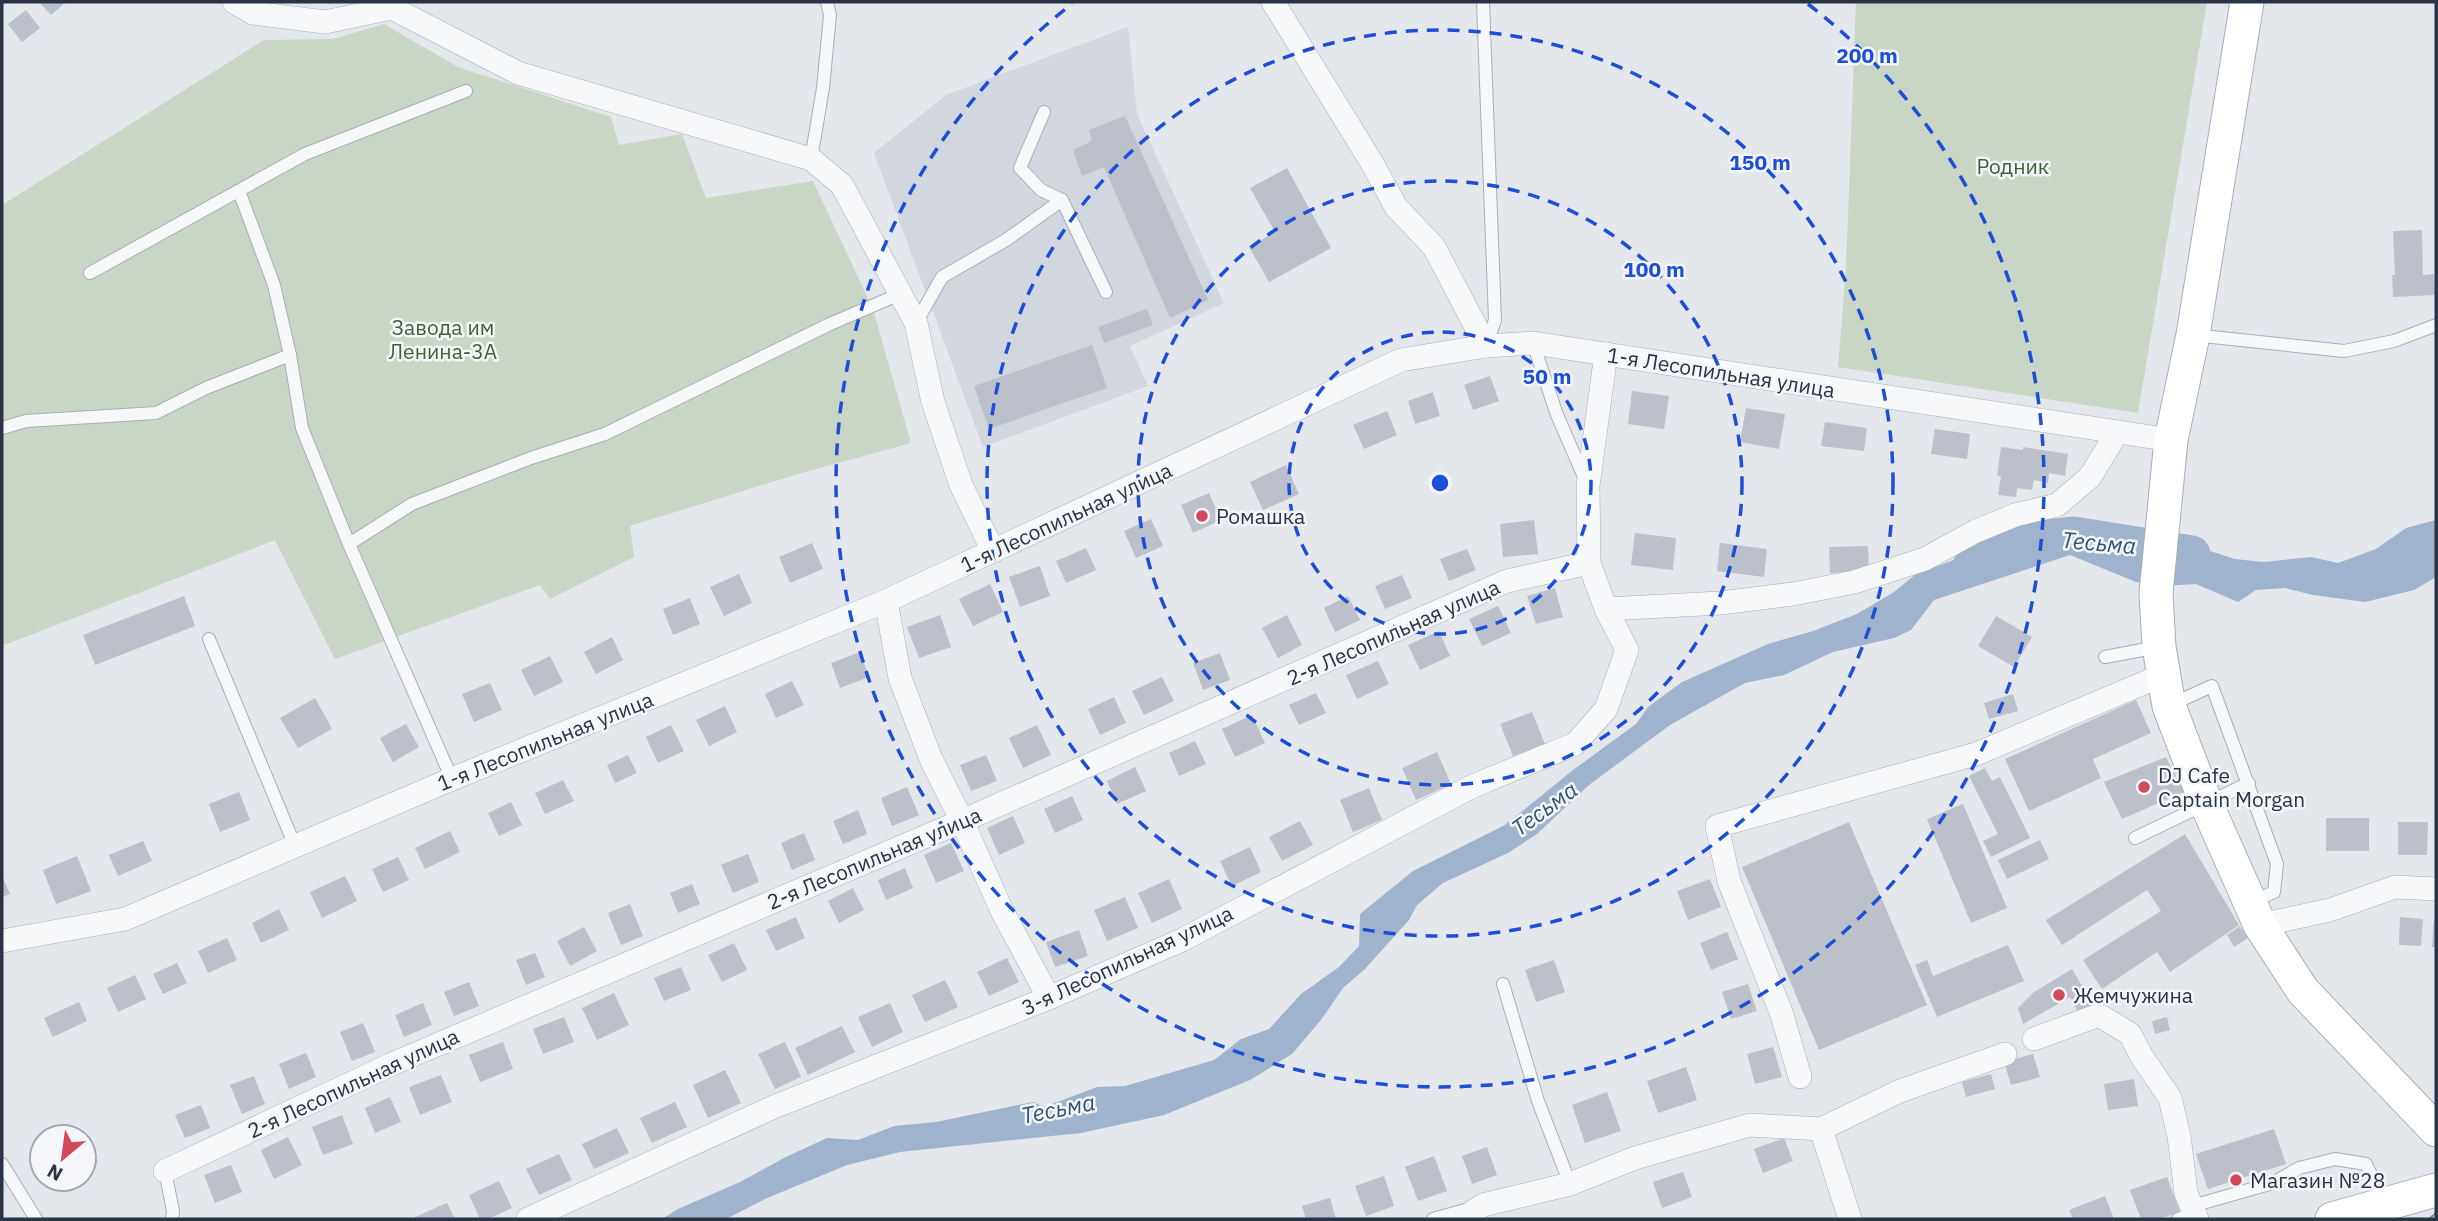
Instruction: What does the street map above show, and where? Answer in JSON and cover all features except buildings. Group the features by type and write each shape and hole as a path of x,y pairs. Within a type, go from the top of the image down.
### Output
{"main road":[{"path":"2247,2 2193,335 2171,440 2156,593 2164,676 2206,803 2255,914 2303,991 2436,1130"},
{"path":"2332,1219 2436,1190"}],"street":[{"path":"234,2 253,13 325,22 391,5 518,73 811,159 842,186 916,323 933,402 961,485 993,551"},
{"path":"1273,2 1396,207 1434,247 1486,346"},
{"name":"1-я Лесопильная улица","path":"2,941 125,919 452,779 886,601 1401,360 1486,346 1533,343 2171,440"},
{"name":"3-я Лесопильная улица","path":"528,1219 776,1105 1049,998 1182,940 1473,786 1576,744 1606,709 1627,650 1606,609 1589,563 1588,486 1606,354"},
{"path":"1606,609 1721,603 1793,594 1854,582 1925,559 1985,527 2015,515 2057,505 2091,477 2116,433"},
{"name":"2-я Лесопильная улица","path":"165,1171 392,1063 962,821 1507,581 1589,563"},
{"path":"886,601 900,678 931,759 1002,911 1049,998"},
{"path":"1800,1077 1782,1015 1728,881 1717,827 1976,754 2164,676"},
{"path":"2255,914 2330,910 2395,887 2436,888"},
{"path":"2034,1039 2099,1015 2130,1034 2169,1098 2179,1136 2190,1214"},
{"path":"1462,1219 1483,1205 1570,1184 1635,1158 1750,1125 1821,1129 1900,1091 2005,1054"},
{"path":"1821,1129 1850,1219"}],"lane":[{"path":"811,159 823,88 830,15 827,2"},
{"path":"1483,2 1495,320 1486,346"},
{"path":"90,273 305,155 466,91"},
{"path":"1044,112 1020,168 1041,190 1062,200 1106,292"},
{"path":"239,191 274,285 290,355 302,428 349,544 452,779"},
{"path":"916,323 942,277 1006,240 1062,200"},
{"path":"349,544 412,504 531,458 605,434 830,324 900,294"},
{"path":"2193,335 2344,351 2394,341 2436,325"},
{"path":"1533,343 1557,415 1588,486"},
{"path":"2,428 26,421 156,413 206,387 290,355"},
{"path":"209,639 295,846"},
{"path":"2105,657 2164,676 2212,686 2277,864 2274,892 2255,914"},
{"path":"2135,838 2249,783"},
{"path":"1503,984 1538,1101 1570,1184"},
{"path":"2190,1214 2273,1183 2299,1168 2335,1159 2366,1164 2386,1205"},
{"path":"2,1164 36,1219"},
{"path":"165,1171 173,1211 172,1219"},
{"path":"1433,1219 1483,1205"}],"shaded area":[{"path":"1128,27 1137,114 1224,303 1130,346 1148,386 983,447 874,153 946,95"}],"green space":[{"name":"Родник","path":"1856,2 2207,2 2138,413 1838,367 1846,270"},
{"name":"Завода им Ленина-3А","path":"384,24 458,67 611,117 619,145 682,134 706,198 813,181 873,309 911,443 798,474 630,526 634,557 550,599 540,585 335,659 275,540 2,646 2,205 264,40 333,39"}],"water":[{"path":"2436,520 2436,577 2414,590 2365,602 2285,588 2256,590 2238,602 2196,584 2162,586 2136,582 2070,555 1934,600 1911,630 1894,638 1833,652 1784,675 1745,683 1670,725 1589,785 1537,834 1508,853 1443,883 1417,905 1409,920 1365,969 1343,988 1321,1020 1292,1054 1250,1080 1164,1115 1081,1133 900,1152 847,1165 765,1199 726,1219 662,1219 827,1138 858,1140 894,1126 936,1122 1033,1102 1044,1107 1097,1087 1125,1086 1214,1060 1241,1039 1269,1029 1301,994 1339,967 1359,946 1360,914 1413,871 1505,825 1636,724 1648,707 1682,682 1768,644 1857,614 1894,592 1916,574 1970,554 1988,540 2015,543 2045,535 2101,541 2127,548 2210,551 2235,559 2263,562 2311,557 2338,563 2376,549 2406,528"}],"waterway":[{"name":"Тесьма","path":"1971,566 2014,542 2074,535 2192,554"}],"tram line":[{"path":"2429,1219 2436,1213"}],"place":[{"name":"Ромашка","path":"1202,516"},
{"name":"DJ Cafe Captain Morgan","path":"2144,787"},
{"name":"Жемчужина","path":"2059,995"},
{"name":"Магазин №28","path":"2236,1180"}]}
